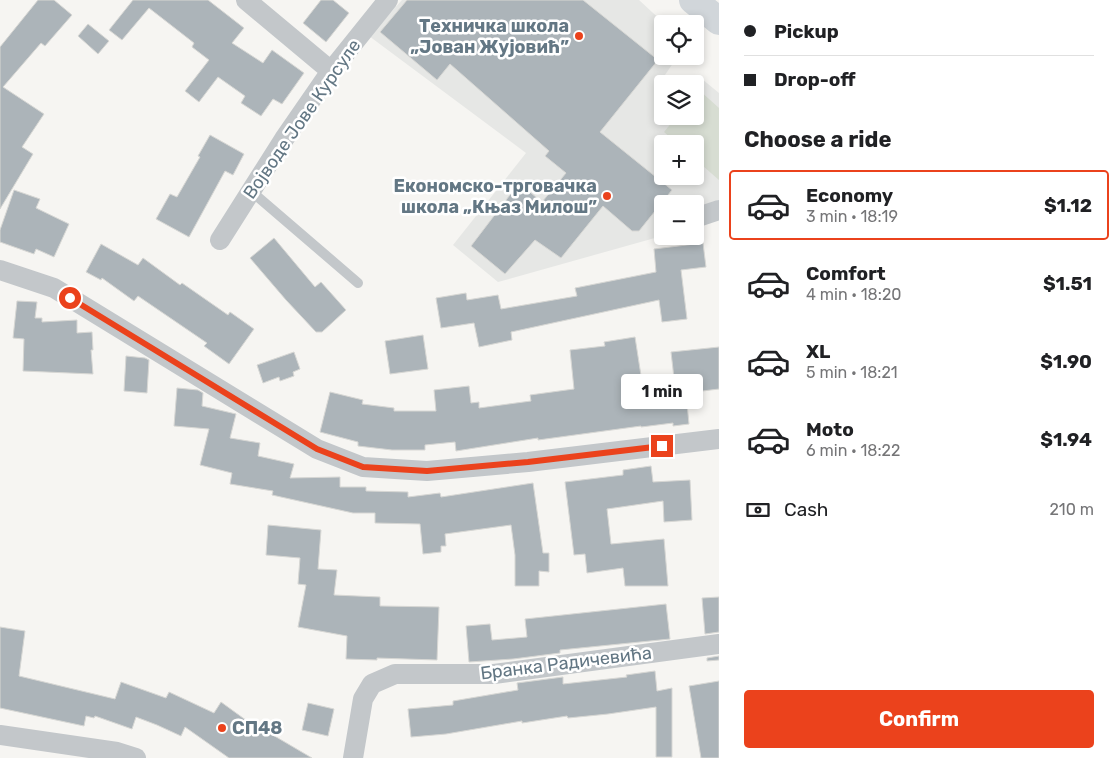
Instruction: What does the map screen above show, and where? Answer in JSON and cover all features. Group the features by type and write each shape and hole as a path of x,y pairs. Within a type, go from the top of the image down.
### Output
{"street":[{"path":"246,0 331,71"},
{"name":"Војводе Јове Курсуле","path":"220,240 331,71 388,0"},
{"path":"693,0 719,21"},
{"path":"704,215 719,210"},
{"path":"0,270 54,288 317,449 363,467 427,471 528,462 719,439"},
{"name":"Бранка Радичевића","path":"353,758 363,699 372,684 395,674 494,674 719,644"},
{"path":"0,734 117,752 136,758"}],"lane":[{"path":"251,191 358,283"}],"shaded area":[{"path":"402,0 639,0 655,15 654,65 672,65 665,75 654,75 654,125 704,125 704,81 719,93 719,200 704,205 704,195 654,195 654,238 498,282 453,245 526,153 369,36"},
{"path":"704,94 719,108 719,180 704,167 704,135 668,135 664,132 670,125 704,125"}],"building":[{"path":"38,0 54,0 72,15 45,46 41,43 3,87 44,114 22,147 33,154 0,209 0,47"},
{"path":"133,0 208,0 244,28 232,43 263,63 272,50 304,73 282,104 273,99 261,116 241,103 245,96 218,77 199,102 185,91 209,60 192,47 194,43 149,8 122,40 109,30"},
{"path":"321,0 333,0 349,13 326,42 303,23"},
{"path":"407,0 583,0 654,57 654,65 600,132 654,176 654,185 666,185 672,190 668,195 654,195 654,212 639,231 632,231 603,206 561,258 535,240 505,274 471,246 519,183 542,202 566,173 545,156 549,151 450,64 437,80 380,32"},
{"path":"88,24 109,41 98,54 78,36"},
{"path":"210,135 244,154 233,175 225,171 189,237 156,219 170,194 177,197 200,157 198,156"},
{"path":"14,190 40,199 36,208 69,224 54,257 36,249 34,254 0,242 0,230"},
{"path":"274,238 315,287 321,282 346,310 322,332 316,332 250,258"},
{"path":"101,244 138,265 143,258 180,285 182,283 228,315 230,312 254,329 229,364 204,346 207,343 138,296 134,301 102,278 101,280 86,272"},
{"path":"703,245 706,267 681,270 687,319 662,322 659,300 511,332 512,340 479,347 474,323 441,328 436,298 466,293 467,300 498,295 501,309 577,296 575,288 656,272 654,249"},
{"path":"17,301 37,302 35,318 42,318 42,322 77,320 77,333 92,332 93,374 23,371 24,339 13,338"},
{"path":"423,335 428,369 390,374 385,341"},
{"path":"635,337 642,382 674,378 671,352 719,347 719,389 686,393 689,424 673,426 673,423 641,426 538,440 538,438 456,451 455,442 425,445 425,450 392,450 358,446 358,442 320,432 330,392 363,400 362,404 394,408 394,411 436,411 434,390 469,386 471,403 479,402 479,408 531,401 530,395 574,389 570,350 605,346 604,342"},
{"path":"294,352 300,369 293,372 294,376 280,381 279,377 263,383 257,365"},
{"path":"126,356 149,360 147,393 124,391"},
{"path":"177,388 198,390 203,393 202,406 236,414 230,438 260,443 258,456 294,464 290,478 340,477 340,487 366,487 366,491 408,492 408,497 440,493 441,497 533,483 543,553 549,553 549,572 539,571 539,586 515,586 515,555 511,525 445,534 446,546 441,546 441,552 423,554 420,524 375,523 375,513 353,513 272,495 273,491 230,484 232,473 200,465 209,429 174,426"},
{"path":"651,466 653,482 690,480 692,520 664,522 663,501 607,509 611,544 664,539 668,586 625,586 623,568 587,573 585,554 574,555 565,482 623,475 623,470"},
{"path":"268,525 321,530 318,569 337,570 334,595 380,597 380,606 439,607 437,660 346,659 347,636 298,627 306,585 298,584 300,558 266,555"},
{"path":"719,597 719,632 705,634 702,598"},
{"path":"666,604 670,639 560,650 560,653 513,659 469,662 466,626 490,624 492,640 527,637 525,619"},
{"path":"0,627 25,631 19,676 115,699 121,682 166,698 169,692 214,713 221,702 265,734 266,731 312,758 229,758 185,727 181,736 136,717 132,729 95,716 94,718 86,716 84,726 0,708"},
{"path":"719,656 719,660 707,661 707,658"},
{"path":"655,671 657,691 672,688 672,757 656,757 656,707 608,714 568,718 567,716 522,723 522,721 446,734 411,737 408,709 453,705 453,701 518,690 517,683 563,677 563,684 627,677 626,675"},
{"path":"719,681 719,758 701,758 689,686"},
{"path":"308,703 334,709 328,736 302,730"}],"place":[{"name":"Техничка школа „Јован Жујовић”","path":"579,36"},
{"name":"Економско-трговачка школа „Књаз Милош”","path":"607,196"},
{"name":"СП48","path":"222,728"}],"route":[{"path":"70,298 317,449 363,467 427,471 528,462 662,446"}]}
